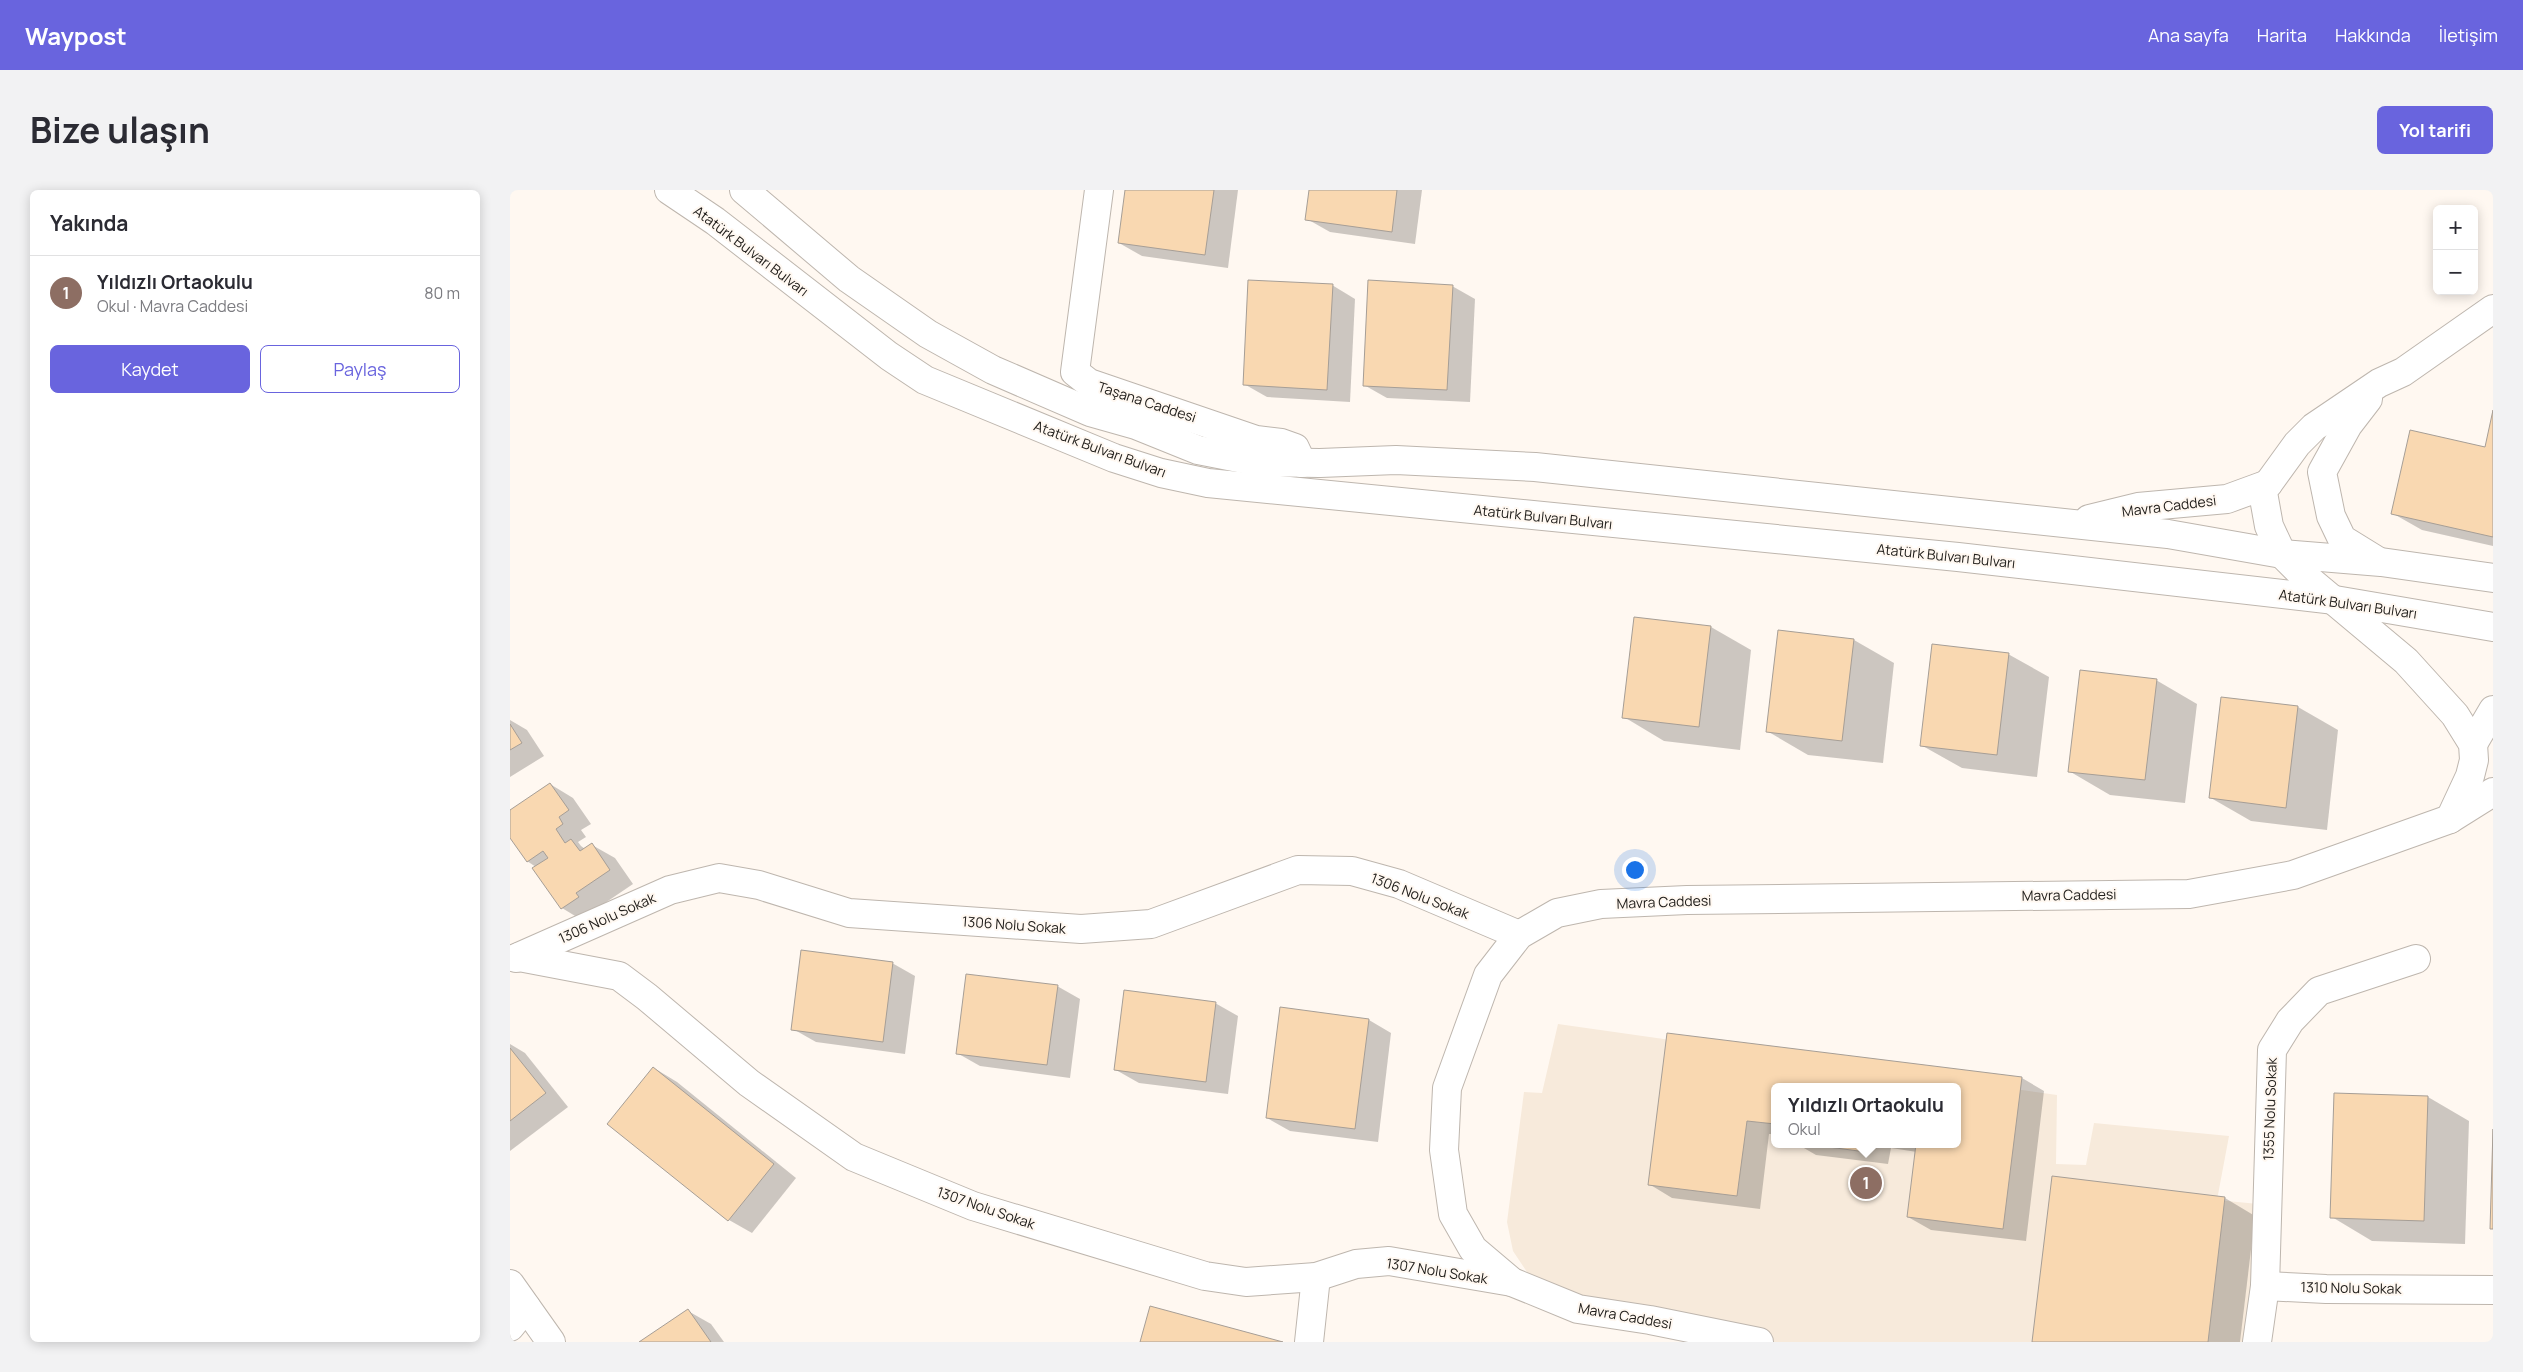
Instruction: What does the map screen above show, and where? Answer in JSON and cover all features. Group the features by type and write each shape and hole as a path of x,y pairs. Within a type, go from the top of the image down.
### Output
{"street":[{"name":"Atatürk Bulvarı Bulvarı","path":"669,190 715,221 889,356 925,380 1114,458 1161,473 1208,484 1958,557 2335,600 2493,626"},
{"path":"744,190 849,279 928,334 993,370 1090,412 1136,425 1198,450 1258,462 1302,463 1396,460 1535,467 2168,534 2282,554 2381,562 2493,578"},
{"name":"Taşana Caddesi","path":"1099,190 1075,372 1089,383 1256,440 1281,443 1295,448 1302,463"},
{"path":"2450,820 2470,776 2474,760 2473,744 2455,715 2431,686 2406,661 2302,574 2282,554 2269,526 2262,487 2268,484 2297,444 2314,428 2379,383 2403,372 2493,309"},
{"path":"2379,383 2348,425 2322,472 2331,516 2342,539 2381,562"},
{"name":"Mavra Caddesi","path":"2069,523 2138,507 2227,498 2268,484"},
{"path":"2473,744 2493,710"},
{"name":"Mavra Caddesi","path":"1759,1342 1650,1320 1578,1309 1512,1282 1472,1249 1453,1214 1444,1150 1447,1088 1488,975 1519,935 1557,913 1601,904 1687,900 2189,894 2293,875 2450,820 2493,792"},
{"name":"1306 Nolu Sokak","path":"514,959 670,890 719,878 759,885 850,914 1080,929 1151,924 1298,870 1352,871 1398,884 1519,935"},
{"name":"1307 Nolu Sokak","path":"514,959 619,976 647,996 749,1083 854,1157 973,1206 1205,1276 1246,1282 1316,1276 1356,1264 1389,1261 1512,1282"},
{"name":"1355 Nolu Sokak","path":"2265,1286 2272,1050 2290,1021 2319,991 2416,959"},
{"path":"1310,1342 1316,1276"},
{"path":"510,1284 518,1317 551,1342"},
{"path":"2257,1342 2265,1286"},
{"name":"1310 Nolu Sokak","path":"2265,1286 2326,1289 2493,1290"}],"shaded area":[{"path":"1558,1024 2057,1095 2056,1164 2086,1165 2094,1123 2229,1136 2217,1200 2258,1204 2253,1342 1708,1342 1551,1308 1513,1251 1507,1222 1524,1092 1542,1093"}],"building":[{"path":"1125,190 1214,190 1205,255 1118,243"},
{"path":"1309,190 1397,190 1392,232 1305,220"},
{"path":"1248,280 1333,284 1327,390 1243,385"},
{"path":"1368,280 1453,285 1447,390 1363,386"},
{"path":"2493,410 2493,537 2391,514 2410,430 2485,447"},
{"path":"1634,617 1711,626 1699,727 1622,718"},
{"path":"1778,630 1854,639 1842,741 1766,732"},
{"path":"1932,644 2009,653 1997,755 1920,746"},
{"path":"2080,670 2157,679 2145,780 2068,772"},
{"path":"2221,697 2298,706 2286,808 2209,798"},
{"path":"510,724 522,743 510,750"},
{"path":"550,783 569,810 559,817 563,824 556,829 565,843 571,839 580,851 592,843 610,870 576,893 579,897 561,909 532,868 548,858 543,851 527,862 510,838 510,810"},
{"path":"801,950 893,962 883,1042 791,1030"},
{"path":"966,974 1058,985 1047,1065 956,1054"},
{"path":"1124,990 1216,1002 1206,1082 1114,1070"},
{"path":"1280,1007 1369,1019 1355,1129 1266,1118"},
{"path":"1667,1033 2022,1077 2003,1229 1907,1217 1916,1148 1961,1148 1961,1083 1771,1083 1771,1124 1747,1121 1737,1196 1648,1185"},
{"path":"510,1048 546,1093 510,1121"},
{"path":"653,1067 774,1164 728,1221 607,1124"},
{"path":"2334,1093 2428,1096 2424,1221 2330,1218"},
{"path":"2493,1129 2493,1229 2490,1229"},
{"path":"1836,1148 1866,1148 1866,1152"},
{"path":"2052,1176 2225,1197 2208,1342 2032,1342"},
{"path":"1150,1306 1283,1342 1140,1342"},
{"path":"688,1309 711,1342 639,1342"}],"place":[{"name":"Yıldızlı Ortaokulu","path":"1866,1183"}]}
